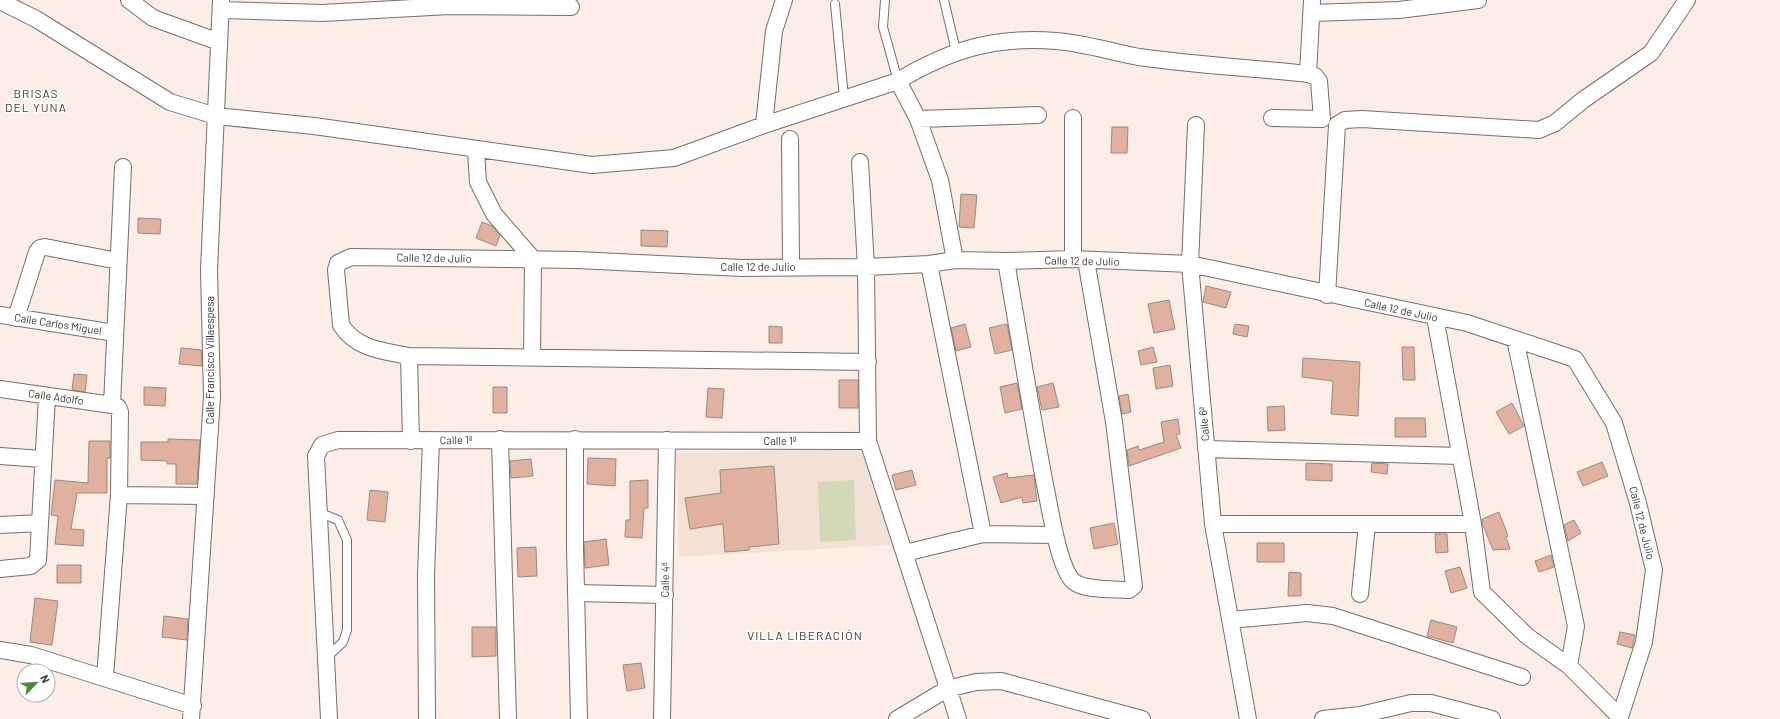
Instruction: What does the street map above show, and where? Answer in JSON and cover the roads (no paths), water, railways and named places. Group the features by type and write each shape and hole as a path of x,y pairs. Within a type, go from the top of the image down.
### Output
{"street":[{"path":"0,0 36,19 170,102 216,116 314,126 405,138 476,150 592,165 674,158 764,125 898,81 914,71 956,51 978,45 1012,41 1056,41 1139,57 1308,74 1314,76 1319,81 1322,119"},
{"path":"28,0 36,19"},
{"path":"129,0 153,18 219,42"},
{"path":"764,125 774,30 784,0"},
{"path":"1308,74 1312,6 1399,10 1478,0"},
{"path":"1327,295 1337,126 1345,120 1362,119 1539,130 1555,123 1583,100 1651,53 1687,0"},
{"path":"221,5 322,13 449,6 571,7"},
{"name":"Calle Francisco Villaespesa","path":"192,712 212,397 209,270 221,5"},
{"path":"898,81 918,119 940,180 955,260"},
{"path":"918,119 1038,115"},
{"path":"1006,261 1030,408 1055,535 1067,572 1074,581 1097,588 1129,590 1134,586 1114,422 1080,259 1073,118"},
{"path":"1272,118 1322,119 1337,126"},
{"name":"Calle 6ª","path":"1196,125 1190,264 1206,449 1213,524 1248,719"},
{"path":"790,139 791,268"},
{"path":"476,150 478,182 494,214 533,259 532,357"},
{"path":"860,162 866,266 868,441 905,553 947,689 958,719"},
{"path":"105,677 119,495 120,412 118,407 112,405 118,261 124,167"},
{"path":"16,318 37,252 40,248 45,247 118,261"},
{"name":"Calle 12 de Julio","path":"409,356 363,346 345,332 341,325 336,270 338,262 351,257 533,259 742,268 929,264 955,260 1006,261 1080,259 1190,264 1327,295 1467,323 1575,359 1614,423 1638,502 1654,570 1644,642 1619,718"},
{"path":"929,264 983,534"},
{"name":"Calle Carlos Miguel","path":"0,315 116,333"},
{"path":"1435,317 1473,524 1482,592 1527,636 1569,666 1619,718"},
{"path":"1515,339 1576,626 1569,666"},
{"path":"411,441 409,356 868,362"},
{"name":"Calle Adolfo","path":"0,389 112,405"},
{"path":"0,569 31,566 36,564 38,560 42,460 47,396"},
{"path":"500,439 508,719"},
{"path":"575,439 579,719"},
{"name":"Calle 1ª","path":"329,719 316,456 322,445 338,440 411,441 575,439 868,441"},
{"path":"427,719 426,575 431,440"},
{"name":"Calle 4ª","path":"662,719 667,440"},
{"path":"1206,449 1460,456"},
{"path":"0,456 42,460"},
{"path":"119,495 206,496"},
{"path":"0,525 40,523"},
{"path":"1213,524 1473,524"},
{"path":"1360,594 1367,524"},
{"path":"905,553 983,534 1055,535"},
{"path":"576,593 665,595"},
{"path":"1230,620 1307,613 1333,616 1522,676"},
{"path":"0,650 31,655 105,677 192,712"},
{"path":"897,719 947,689 976,682 1001,681 1142,719"},
{"path":"1323,719 1360,715 1411,703 1431,703 1492,719"}],"lane":[{"path":"885,0 883,28 898,81"},
{"path":"944,0 956,51"},
{"path":"835,4 844,98"},
{"path":"318,512 338,520 347,540 347,630 343,642 326,658"}],"district":[{"name":"BRISAS DEL YUNA","path":"36,101"},
{"name":"VILLA LIBERACIÓN","path":"805,636"}]}
